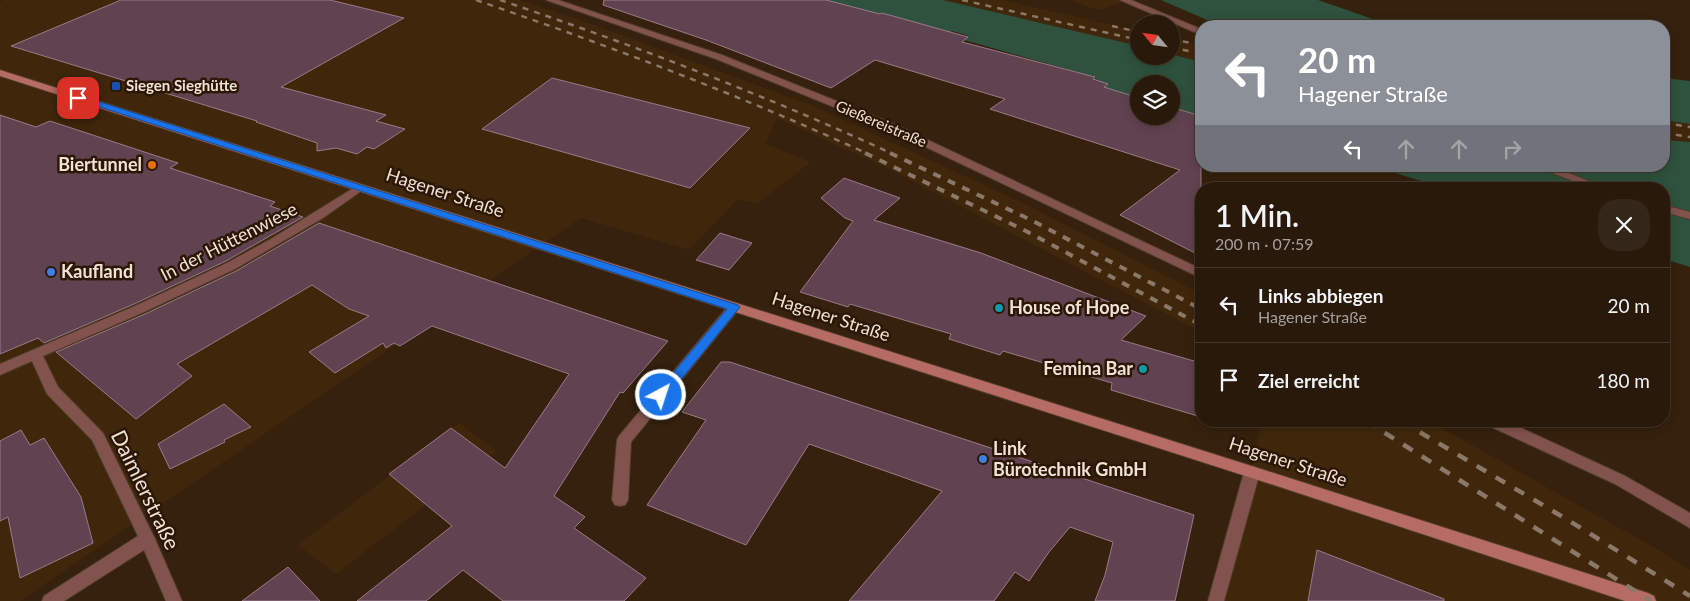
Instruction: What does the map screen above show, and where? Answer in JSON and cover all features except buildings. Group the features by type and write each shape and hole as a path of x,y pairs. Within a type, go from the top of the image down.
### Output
{"main road":[{"name":"Hagener Straße","path":"0,73 1534,562 1648,601"}],"street":[{"name":"Gießereistraße","path":"550,0 718,56 892,127 1195,271"},
{"path":"1124,0 1195,30"},
{"path":"1557,172 1585,182"},
{"name":"In der Hüttenwiese","path":"0,370 214,274 325,213 360,187"},
{"path":"1670,210 1690,216"},
{"path":"620,500 624,440 734,307"},
{"name":"Daimlerstraße","path":"36,354 52,390 98,438 147,539 174,601"},
{"path":"1505,427 1620,480 1690,521"},
{"path":"1216,601 1252,472"},
{"path":"50,601 147,539"}],"shaded area":[{"path":"1,0 519,0 586,22 811,105 1025,204 1195,291 1195,329 887,168 777,118 765,144 811,162 757,204 738,199 689,250 581,218 20,601 0,601 0,2 3,1"},
{"path":"943,0 1002,0 1130,29 1130,44"},
{"path":"1070,0 1129,0 1098,10"},
{"path":"1180,40 1195,43 1195,60 1180,56"},
{"path":"1670,121 1690,124 1690,142 1670,140"},
{"path":"459,423 496,451 336,574 298,545"},
{"path":"1260,427 1440,427 1655,548 1690,570 1690,601 1216,601 1252,472"}],"green space":[{"path":"826,0 943,0 1130,44 1130,65 1180,65 1180,56 1195,60 1195,114 1180,110 1180,75 1130,75 1130,95 1104,88 1107,84 1081,73 964,40 969,36 952,31 947,36 882,13 877,16"},
{"path":"1161,0 1318,0 1376,20 1207,20"},
{"path":"1670,79 1690,81 1690,124 1670,121"},
{"path":"1670,140 1690,142 1690,267 1670,261 1670,182 1425,182 1392,172 1670,172"}],"railway":[{"path":"476,0 674,72 820,132 868,154"},
{"path":"500,0 600,35 747,91 893,154"},
{"path":"962,0 1130,38"},
{"path":"1112,26 1130,30"},
{"path":"1180,41 1195,44"},
{"path":"1180,49 1195,53"},
{"path":"1670,124 1690,127"},
{"path":"1670,134 1690,137"},
{"path":"865,153 1026,231 1195,322"},
{"path":"890,153 1031,220 1195,306"},
{"path":"1376,427 1651,601"},
{"path":"1411,427 1568,520 1690,596"}],"place":[{"name":"Siegen Sieghütte","path":"116,86"},
{"name":"Biertunnel","path":"152,165"},
{"name":"Kaufland","path":"51,272"},
{"name":"House of Hope","path":"999,308"},
{"name":"Femina Bar","path":"1143,369"},
{"name":"Link Bürotechnik GmbH","path":"983,459"}],"route":[{"path":"78,98 734,307 661,395"}]}
